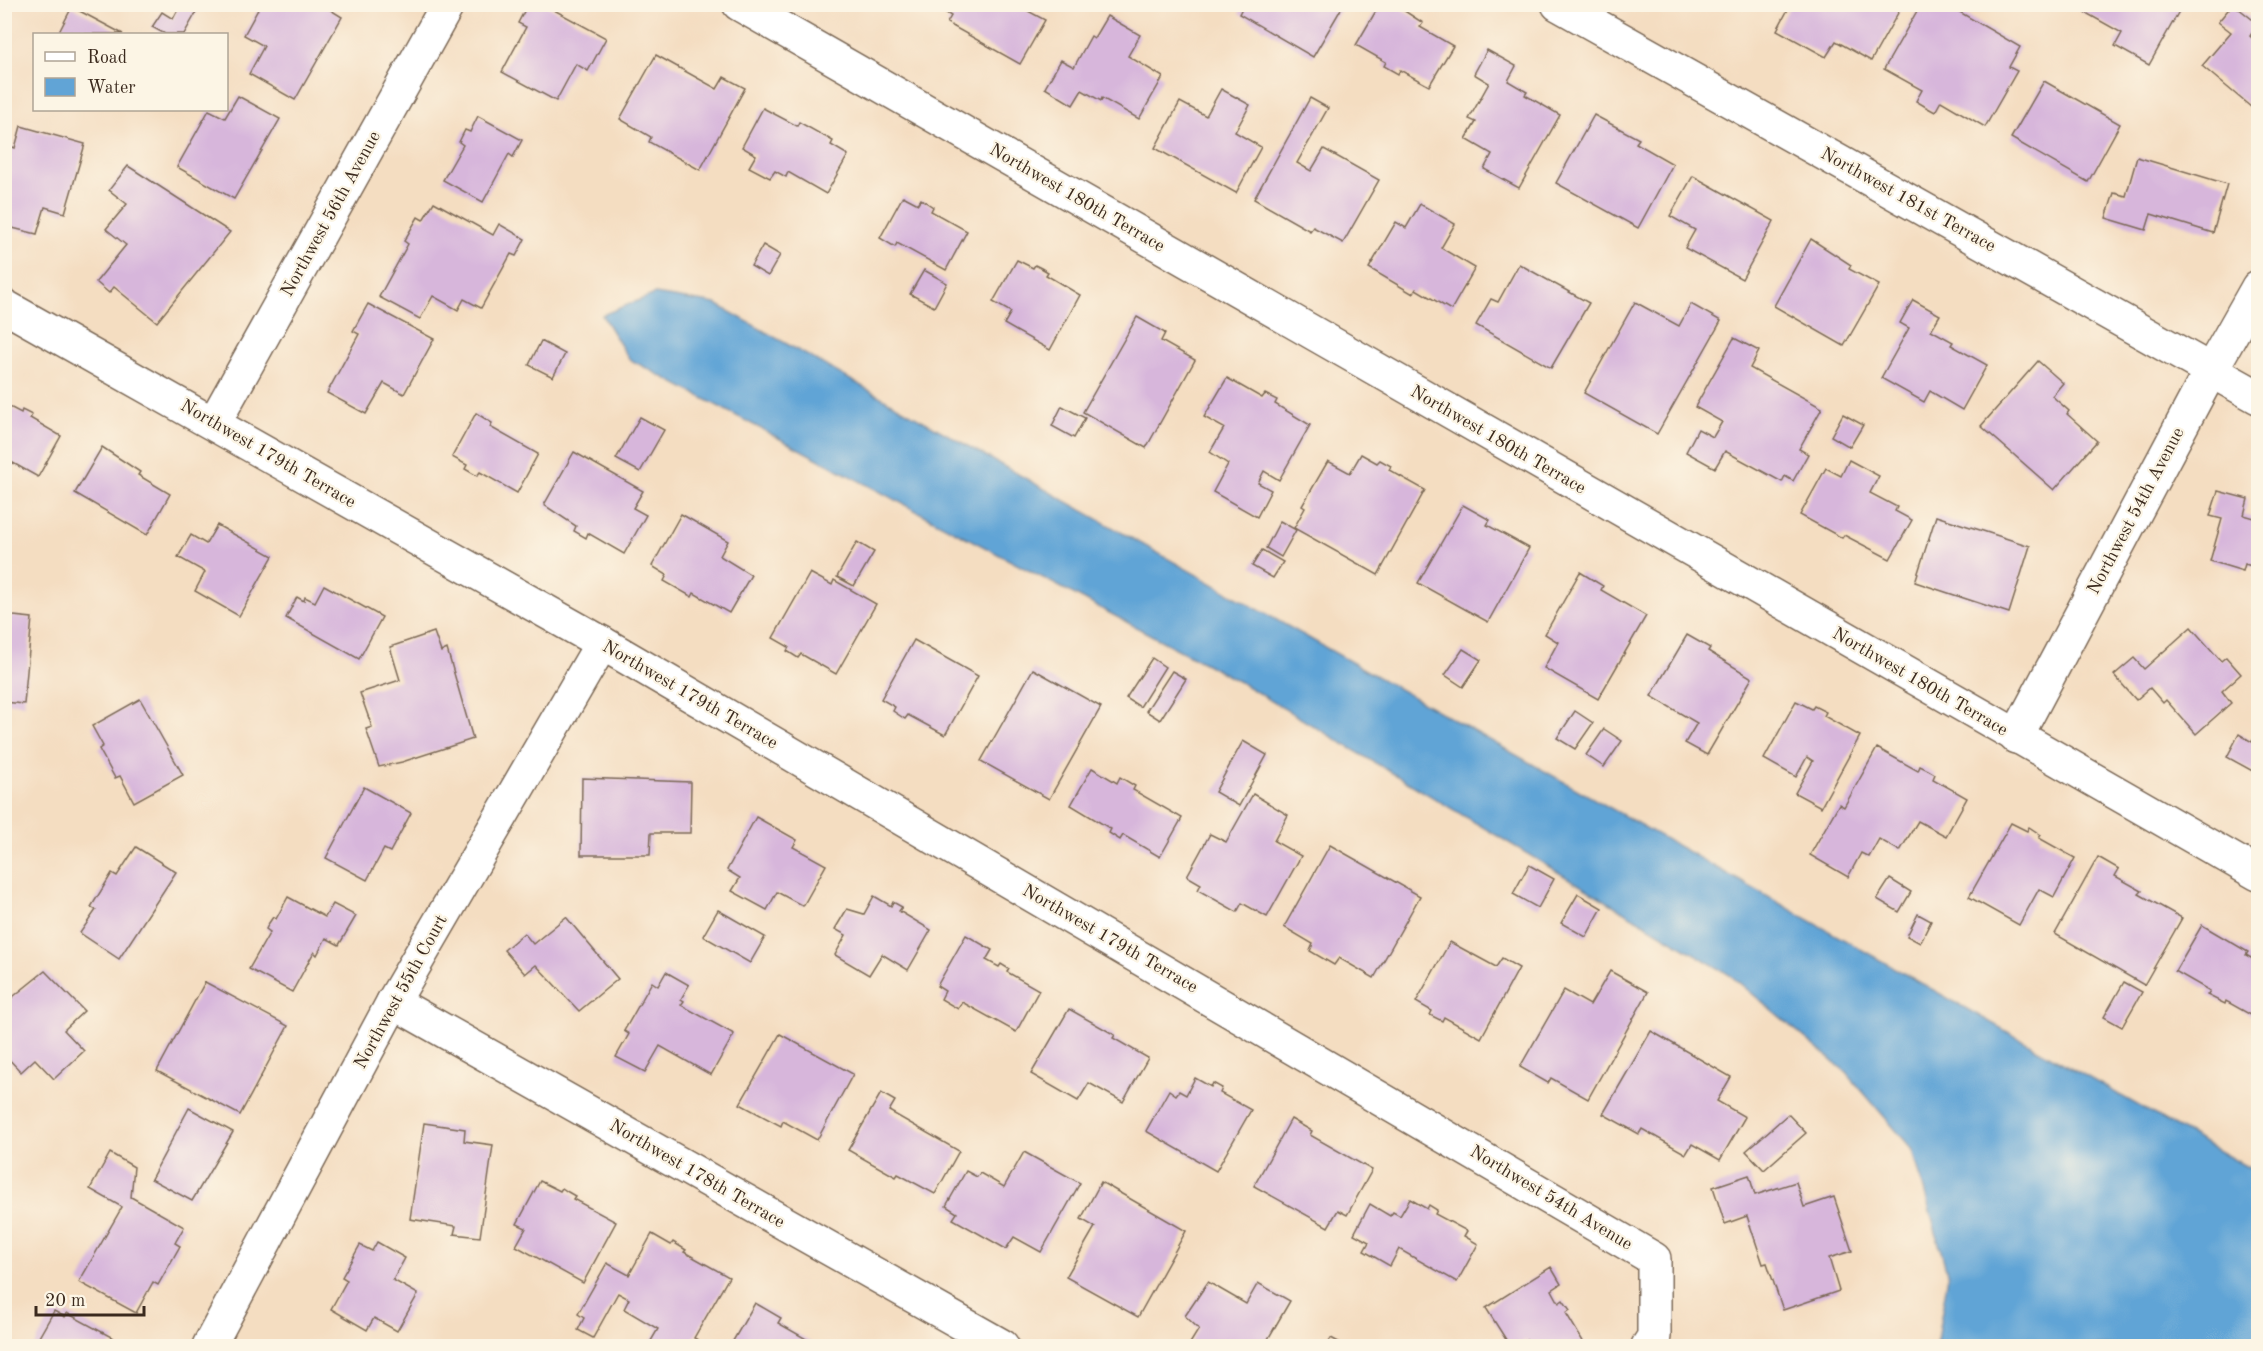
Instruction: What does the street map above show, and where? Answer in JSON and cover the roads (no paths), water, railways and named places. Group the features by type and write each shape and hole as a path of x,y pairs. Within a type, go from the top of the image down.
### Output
{"street":[{"name":"Northwest 56th Avenue","path":"214,423 448,4"},
{"name":"Northwest 180th Terrace","path":"739,4 2016,737 2259,874"},
{"name":"Northwest 181st Terrace","path":"1558,4 2259,397"},
{"name":"Northwest 54th Avenue","path":"2016,737 2211,370 2259,287"},
{"name":"Northwest 179th Terrace","path":"4,306 602,643 1371,1092"},
{"name":"Northwest 55th Court","path":"209,1347 393,1002 602,643"},
{"name":"Northwest 178th Terrace","path":"393,1002 1002,1347"},
{"name":"Northwest 54th Avenue","path":"1371,1092 1654,1260 1654,1337 1648,1347"}],"water":[{"path":"655,294 716,304 2258,1173 2258,1346 1936,1346 1948,1276 1913,1150 1846,1072 1730,975 1240,682 629,359 602,315"}]}
